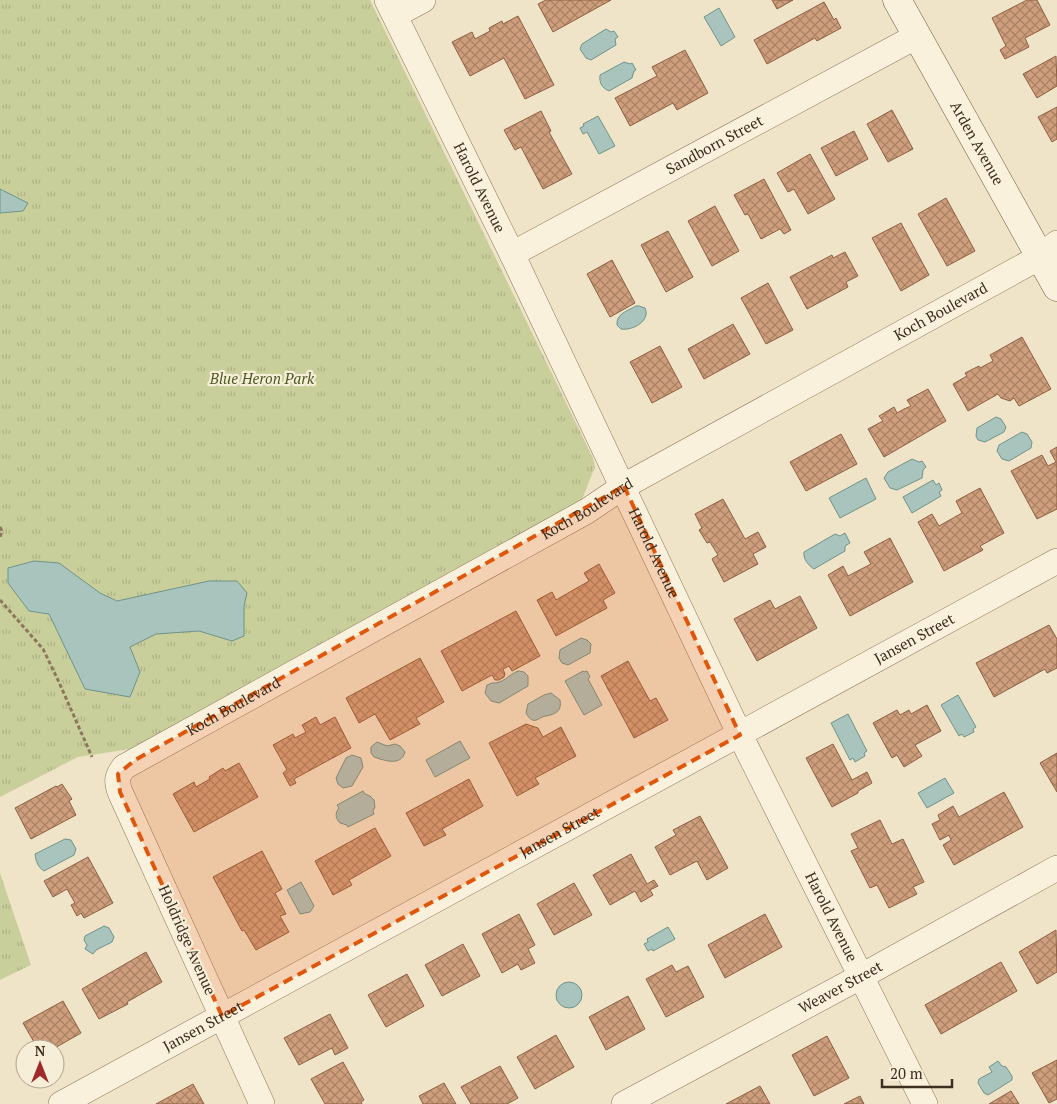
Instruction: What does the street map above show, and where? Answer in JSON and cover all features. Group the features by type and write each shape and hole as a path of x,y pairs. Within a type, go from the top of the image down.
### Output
{"street":[{"path":"391,8 423,0"},
{"name":"Arden Avenue","path":"897,0 917,36 1049,250 1057,287"},
{"name":"Harold Avenue","path":"391,8 624,486 740,735 925,1104"},
{"name":"Sandborn Street","path":"512,254 917,36"},
{"name":"Koch Boulevard","path":"118,774 124,766 587,511 624,486 1049,250"},
{"name":"Jansen Street","path":"61,1104 1057,561"},
{"name":"Holdridge Avenue","path":"118,774 117,783 120,792 262,1104"},
{"name":"Weaver Street","path":"624,1104 1057,868"}],"path":[{"path":"0,527 2,531 0,537"},
{"path":"0,600 43,649 92,757"}],"highlighted area":[{"path":"624,486 740,735 222,1016 120,792 118,774 135,760"}],"green space":[{"name":"Blue Heron Park","path":"0,0 370,0 593,458 595,467 579,507 130,749 78,757 0,797"},
{"path":"0,873 31,965 0,980"}],"water":[{"path":"719,8 735,37 721,46 704,17"},
{"path":"606,29 611,32 614,31 618,37 615,39 616,45 591,60 586,58 580,49 582,44"},
{"path":"624,62 632,63 636,70 632,78 609,91 607,90 601,83 600,75"},
{"path":"598,116 615,146 599,154 587,132 583,134 580,128 584,126 583,124"},
{"path":"0,189 28,203 23,211 0,213"},
{"path":"636,306 645,308 646,313 643,321 635,327 621,329 617,325 618,318"},
{"path":"996,417 1001,419 1006,427 1004,432 985,442 978,440 976,436 977,428"},
{"path":"1022,432 1027,434 1032,442 1031,448 1009,461 1002,459 997,451 999,445"},
{"path":"912,459 919,462 922,461 926,467 923,470 922,478 897,490 890,488 884,478 888,472"},
{"path":"866,478 876,499 840,518 829,498"},
{"path":"933,480 936,485 939,483 942,490 939,492 941,496 912,513 903,497"},
{"path":"845,533 850,543 845,546 845,551 814,569 808,564 804,557 804,552 835,534 840,536"},
{"path":"34,561 59,563 100,593 117,601 209,581 237,581 247,593 244,606 244,636 232,641 199,631 156,634 130,647 140,672 130,697 85,689 49,614 29,611 8,583 8,568"},
{"path":"581,638 591,644 590,653 568,665 562,663 559,658 560,650"},
{"path":"518,671 524,672 528,676 528,686 499,703 491,701 485,693 487,685 502,681"},
{"path":"583,671 587,671 590,677 588,679 602,705 584,715 565,681"},
{"path":"551,693 560,700 558,711 536,720 531,720 526,713 528,704"},
{"path":"958,695 976,727 973,729 974,732 964,737 962,734 959,736 941,705"},
{"path":"848,714 867,751 864,753 865,756 855,762 853,758 850,760 831,723"},
{"path":"460,741 470,758 435,777 426,760"},
{"path":"377,742 387,746 395,744 400,746 405,752 403,757 400,760 391,761 374,757 371,753 371,747"},
{"path":"352,755 361,758 363,767 352,786 343,788 338,784 336,778 346,758"},
{"path":"945,778 954,793 927,808 918,793"},
{"path":"363,791 374,800 374,814 348,827 340,823 336,817 339,808 337,805"},
{"path":"65,839 71,840 76,849 74,855 44,871 40,868 35,854"},
{"path":"301,882 314,906 310,912 300,914 287,890"},
{"path":"104,926 109,928 114,937 112,942 96,950 93,954 85,949 87,945 84,940 85,936"},
{"path":"668,927 675,939 653,951 652,949 648,951 644,944 648,942 647,939"},
{"path":"569,982 578,986 582,995 578,1004 569,1008 560,1004 556,995 560,986"},
{"path":"998,1061 1002,1066 1006,1067 1012,1076 1012,1080 988,1095 984,1093 978,1083 979,1079 992,1072 989,1067"}],"building":[{"path":"546,0 611,0 553,32 538,4"},
{"path":"772,0 793,0 777,9"},
{"path":"1027,0 1037,0 1050,25 1025,38 1029,47 1005,59 1000,50 1006,46 992,18"},
{"path":"824,2 841,28 817,41 815,38 767,64 754,40"},
{"path":"518,16 554,85 525,99 504,58 470,76 452,42 472,32 475,39 490,31 489,28 502,21 503,24"},
{"path":"685,50 708,93 677,110 673,103 630,126 615,98 657,76 652,67"},
{"path":"1056,56 1057,86 1037,98 1023,74"},
{"path":"1057,107 1057,139 1052,142 1038,117"},
{"path":"892,110 913,149 888,162 867,124"},
{"path":"541,111 551,131 549,132 572,174 543,189 521,147 515,150 504,130"},
{"path":"854,131 868,159 836,176 821,148"},
{"path":"810,154 835,199 808,214 794,189 788,192 777,173"},
{"path":"764,179 791,230 784,234 780,229 761,239 748,214 745,215 734,195"},
{"path":"946,198 975,251 947,266 918,214"},
{"path":"715,206 739,251 712,266 688,221"},
{"path":"901,223 929,275 901,291 872,238"},
{"path":"668,231 693,277 666,292 641,245"},
{"path":"845,252 858,276 846,282 848,287 807,309 790,277 832,255 833,258"},
{"path":"612,260 635,303 610,317 587,274"},
{"path":"768,283 793,330 766,344 741,298"},
{"path":"733,324 750,354 704,379 688,349"},
{"path":"1022,337 1051,389 1019,406 1014,398 1010,401 1001,398 998,394 968,411 953,384 967,376 965,373 993,361 990,355"},
{"path":"660,346 682,387 652,403 630,362"},
{"path":"928,389 946,421 884,457 868,429 883,421 879,416 894,407 897,413 911,406 907,400"},
{"path":"841,434 857,464 806,491 790,462"},
{"path":"1057,447 1057,509 1037,519 1011,471 1042,455 1048,466 1056,462 1050,451"},
{"path":"980,488 1004,533 980,546 983,550 944,571 918,522 932,514 939,526 962,513 956,501"},
{"path":"723,499 745,539 758,532 766,547 753,554 758,564 724,582 712,559 718,555 699,530 702,528 695,514"},
{"path":"890,538 913,582 850,616 828,575 843,566 848,576 871,564 864,552"},
{"path":"599,564 615,593 603,600 607,608 556,636 537,600 552,592 556,600 589,581 584,573"},
{"path":"800,596 817,628 757,661 734,619 770,600 775,609"},
{"path":"516,611 540,656 512,671 509,666 503,669 504,677 499,680 495,680 492,675 462,691 441,651"},
{"path":"1049,625 1057,639 1057,668 1047,673 1045,669 994,697 976,663"},
{"path":"420,658 444,702 416,718 420,724 390,740 375,714 359,723 346,698"},
{"path":"628,661 650,701 656,698 668,720 634,738 601,676"},
{"path":"927,705 941,731 915,745 922,756 904,767 897,755 892,758 873,723 897,710 900,715 909,710 911,714"},
{"path":"316,717 320,725 335,717 351,748 294,779 296,783 290,786 283,773 287,770 273,745 293,734 295,738 306,732 302,725"},
{"path":"526,724 538,728 543,737 561,727 576,756 535,778 539,784 517,796 489,743"},
{"path":"833,744 852,780 867,772 872,783 832,807 806,758"},
{"path":"1057,753 1057,792 1040,763"},
{"path":"239,763 258,797 194,832 173,794 194,782 196,787 210,779 209,777 223,768 225,771"},
{"path":"469,779 483,806 442,829 446,835 424,846 406,813"},
{"path":"62,784 72,799 69,801 76,815 31,839 15,808"},
{"path":"1004,792 1023,827 954,865 943,845 951,840 949,835 940,840 932,824 940,820 938,815 953,806 959,817"},
{"path":"700,816 728,868 707,880 697,861 670,875 655,847 676,835 673,830"},
{"path":"880,820 892,844 903,839 924,882 913,887 917,894 889,908 877,885 870,888 851,851 858,848 851,834"},
{"path":"375,828 391,856 349,880 352,885 333,895 315,861"},
{"path":"262,851 282,889 275,893 286,914 280,916 289,932 256,950 244,930 242,931 213,877"},
{"path":"631,854 647,884 654,880 658,886 650,890 653,895 641,902 635,891 610,905 593,875"},
{"path":"88,857 113,903 84,918 81,913 77,916 71,905 75,903 67,889 53,897 44,881"},
{"path":"574,883 592,915 554,935 537,904"},
{"path":"519,914 535,945 528,949 535,963 521,970 518,964 502,973 482,934"},
{"path":"765,914 782,947 725,978 708,945"},
{"path":"1056,930 1057,972 1037,984 1019,952"},
{"path":"463,944 480,976 442,996 425,965"},
{"path":"146,952 162,982 127,1002 128,1004 99,1019 82,989"},
{"path":"1001,962 1017,991 941,1034 925,1005"},
{"path":"672,965 676,972 688,966 704,997 666,1017 646,979"},
{"path":"407,974 424,1006 386,1027 368,995"},
{"path":"628,996 645,1029 606,1050 589,1017"},
{"path":"63,1001 81,1033 65,1042 65,1039 32,1039 23,1023"},
{"path":"330,1014 348,1048 335,1055 332,1048 299,1065 284,1038"},
{"path":"556,1035 574,1067 535,1089 517,1057"},
{"path":"827,1036 849,1078 814,1096 792,1055"},
{"path":"1057,1060 1057,1099 1049,1103 1032,1073"},
{"path":"343,1062 364,1100 361,1102 362,1104 325,1104 311,1079"},
{"path":"500,1066 518,1098 507,1104 471,1104 461,1087"},
{"path":"444,1083 456,1104 423,1104 419,1096"},
{"path":"193,1084 204,1104 156,1104"},
{"path":"760,1086 770,1104 726,1104"},
{"path":"1011,1091 1019,1104 989,1104"},
{"path":"860,1096 864,1104 844,1104"}]}
